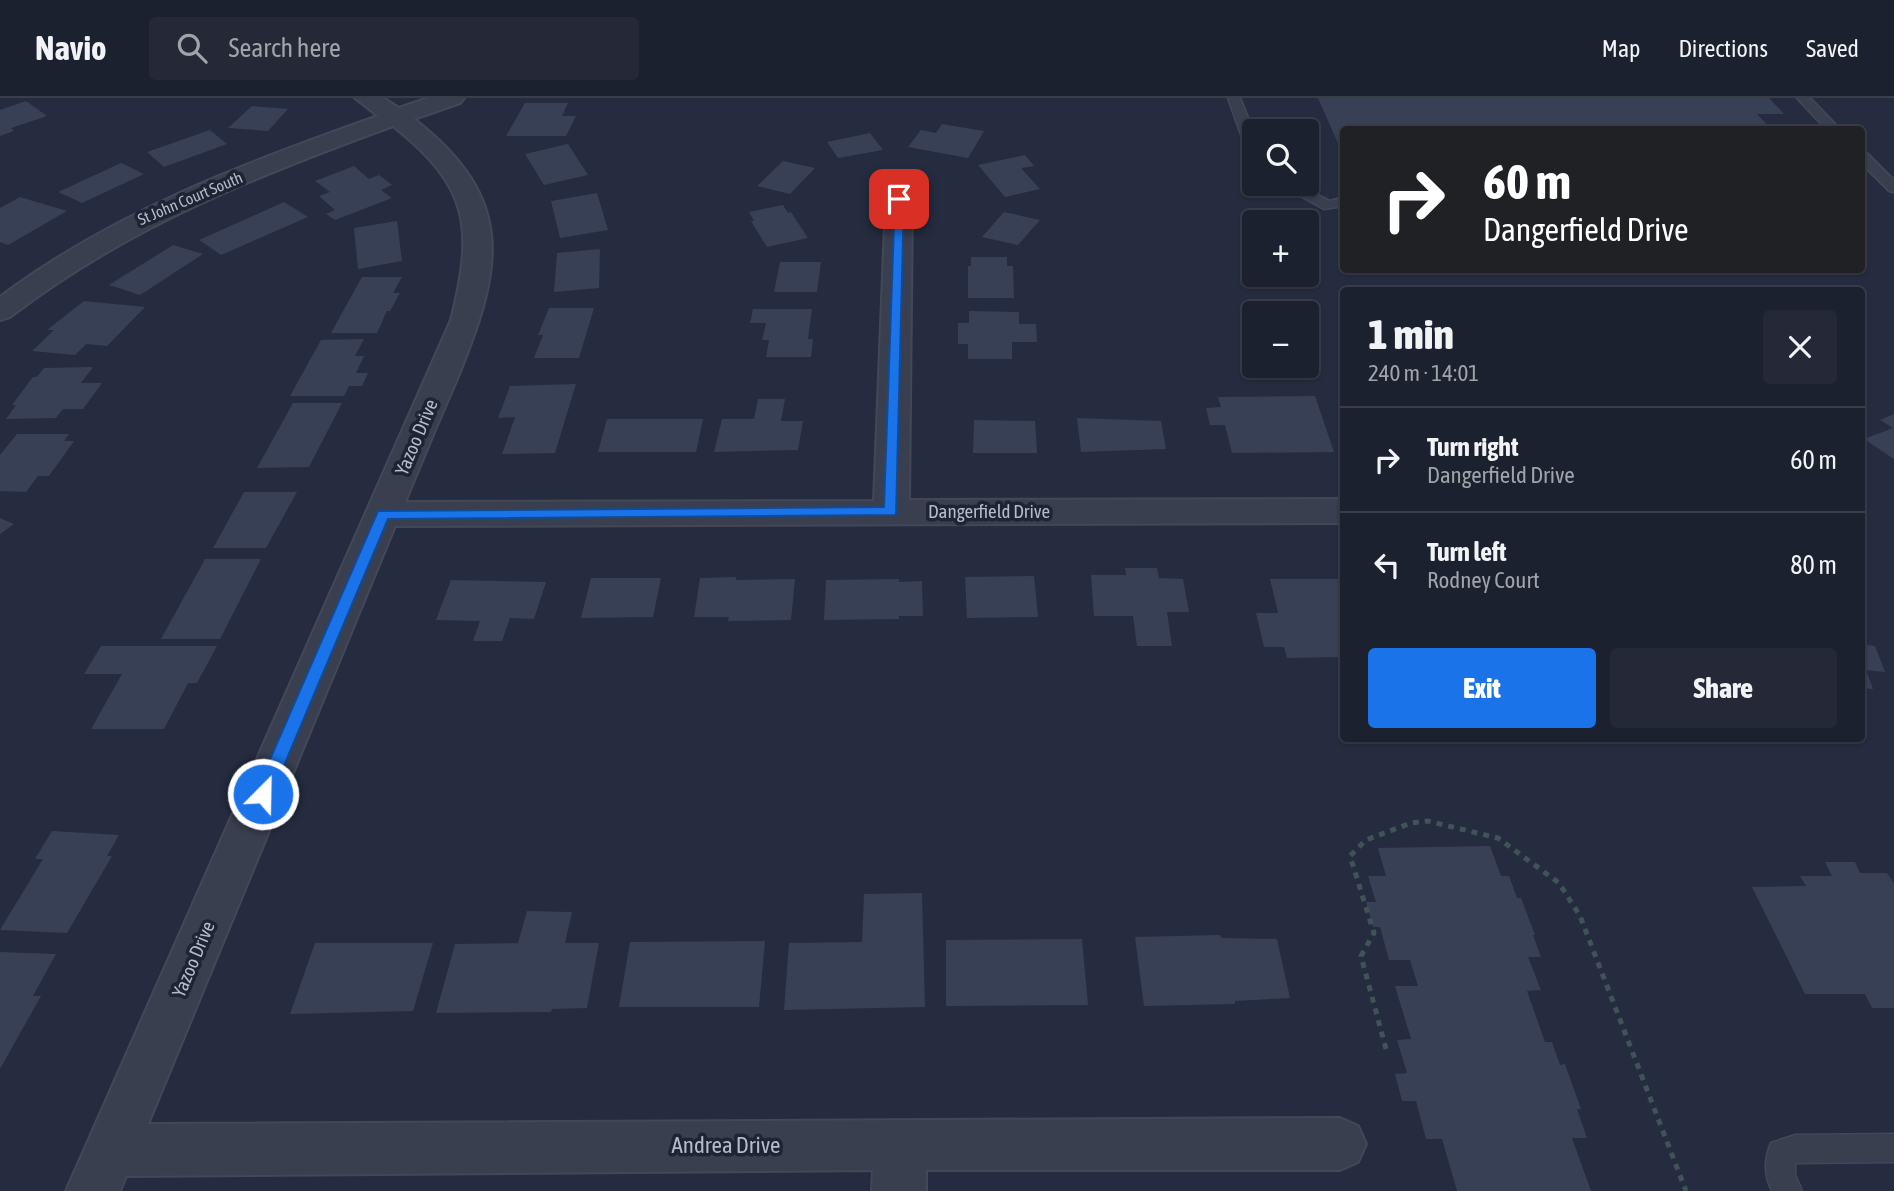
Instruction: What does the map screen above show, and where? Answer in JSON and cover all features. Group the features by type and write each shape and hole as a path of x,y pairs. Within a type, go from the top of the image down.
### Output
{"street":[{"name":"St John Court South","path":"0,311 56,268 141,218 232,179 382,107 452,98"},
{"name":"Yazoo Drive","path":"102,1170 466,320 477,284 480,260 479,229 472,201 456,170 428,138 382,107"},
{"path":"891,512 899,199"},
{"name":"Dangerfield Drive","path":"383,514 1340,511"},
{"name":"Andrea Drive","path":"102,1170 899,1167 1340,1144"}],"lane":[{"path":"1234,98 1242,119"},
{"path":"1803,98 1831,126"},
{"path":"1865,159 1894,188"},
{"path":"1865,175 1881,175"},
{"path":"1309,196 1329,206 1340,202"},
{"path":"1787,1191 1780,1177 1781,1153 1794,1149 1894,1148"}],"path":[{"path":"1386,1049 1360,956 1374,933 1350,856 1366,840 1411,823 1428,821 1498,838 1559,883 1580,916 1686,1191"}],"building":[{"path":"1318,98 1769,98 1784,114 1757,114 1768,126 1340,126 1340,148"},
{"path":"26,101 47,116 11,128 14,131 0,136 0,110"},
{"path":"525,103 568,103 562,116 576,116 566,136 506,136"},
{"path":"252,106 288,109 268,131 228,128"},
{"path":"942,124 984,131 968,158 908,147 921,130 936,133"},
{"path":"210,130 227,144 164,167 147,152"},
{"path":"870,133 883,150 838,158 827,142"},
{"path":"568,144 588,175 544,185 525,154"},
{"path":"1025,155 1034,166 1021,168 1040,189 1005,197 978,165"},
{"path":"783,161 815,168 790,194 757,186"},
{"path":"121,163 144,174 82,203 58,192"},
{"path":"354,166 369,179 379,175 392,185 381,190 392,198 335,220 326,214 335,210 319,196 330,192 315,181"},
{"path":"597,193 608,230 560,238 551,201"},
{"path":"20,197 67,211 8,245 0,242 0,208"},
{"path":"284,202 308,217 221,255 199,240"},
{"path":"783,205 788,213 791,212 808,238 767,247 751,221 754,221 749,212"},
{"path":"1004,212 1040,220 1018,245 982,237"},
{"path":"397,221 402,261 358,269 354,228"},
{"path":"173,245 203,254 140,295 109,285"},
{"path":"600,249 599,288 554,292 557,253"},
{"path":"971,257 1007,257 1007,266 1013,266 1014,298 968,298 968,266 971,266"},
{"path":"780,262 821,262 817,292 774,292"},
{"path":"362,277 402,277 393,293 400,293 390,311 387,311 377,333 331,333"},
{"path":"84,301 145,307 107,346 86,344 75,355 32,351 54,330 47,330"},
{"path":"549,308 594,308 579,358 534,358 543,335 538,335"},
{"path":"753,309 812,309 808,339 813,339 811,357 766,357 769,340 762,340 766,323 750,323"},
{"path":"969,311 1019,312 1019,324 1036,324 1037,342 1012,342 1012,359 968,359 968,344 958,344 958,323 969,323"},
{"path":"364,339 355,356 364,356 356,373 368,373 362,386 349,386 344,396 290,396 321,340"},
{"path":"93,367 81,383 102,383 83,409 63,409 56,418 6,419 16,405 12,405 33,377 37,377 44,368"},
{"path":"576,384 555,453 502,454 515,417 498,418 510,386"},
{"path":"1315,396 1334,452 1232,453 1225,425 1210,425 1206,408 1221,407 1218,397"},
{"path":"758,399 785,399 781,421 803,421 798,450 714,452 722,419 754,419"},
{"path":"293,403 342,403 309,467 257,468"},
{"path":"1894,414 1894,459 1865,440 1893,428 1880,420"},
{"path":"1077,418 1161,421 1166,449 1081,452"},
{"path":"607,419 703,419 696,452 598,452"},
{"path":"974,420 1035,421 1037,453 973,453"},
{"path":"17,434 69,434 64,441 74,441 49,476 38,476 26,492 0,491 0,455"},
{"path":"244,492 297,492 266,548 213,548"},
{"path":"0,518 14,524 0,534"},
{"path":"205,559 261,559 220,639 161,639"},
{"path":"1125,568 1157,568 1159,578 1183,579 1189,612 1167,612 1172,646 1137,646 1133,616 1094,616 1091,575 1126,575"},
{"path":"1034,576 1038,617 967,618 965,577"},
{"path":"736,577 736,580 795,579 791,620 728,621 729,617 694,617 700,578"},
{"path":"591,578 661,578 653,617 581,618"},
{"path":"899,579 899,582 922,581 923,616 824,620 826,580"},
{"path":"1270,579 1340,579 1340,657 1287,658 1284,647 1264,647 1256,613 1278,613"},
{"path":"451,580 546,582 534,619 510,618 502,641 473,641 480,621 436,620"},
{"path":"1865,644 1875,646 1885,672 1866,670 1873,689 1865,688"},
{"path":"101,646 217,646 197,683 188,683 164,729 91,729 122,674 84,674"},
{"path":"52,831 119,835 107,856 112,856 67,933 0,930 43,859 35,859"},
{"path":"1490,846 1501,876 1509,876 1517,898 1521,898 1535,935 1541,957 1528,957 1541,990 1527,991 1545,1042 1552,1042 1560,1065 1565,1064 1581,1109 1577,1109 1587,1138 1572,1138 1591,1191 1457,1191 1442,1139 1426,1139 1416,1101 1402,1101 1395,1074 1407,1073 1397,1040 1411,1039 1395,986 1418,986 1410,960 1389,960 1380,927 1373,927 1366,902 1376,902 1368,876 1386,876 1378,848"},
{"path":"1825,862 1855,862 1860,873 1887,873 1894,883 1894,1008 1872,1008 1865,994 1805,994 1752,887 1806,886 1800,876 1832,876"},
{"path":"922,893 925,1007 784,1010 789,943 862,942 864,894"},
{"path":"527,911 572,912 565,943 599,943 587,1008 552,1009 551,1012 436,1013 455,944 518,943"},
{"path":"1220,935 1222,938 1277,939 1290,998 1235,1001 1235,1004 1144,1006 1135,937"},
{"path":"1082,939 1088,1005 946,1006 946,940"},
{"path":"765,941 759,1007 619,1007 630,942"},
{"path":"315,943 433,943 413,1011 290,1014"},
{"path":"0,952 56,954 33,996 41,996 0,1069"}],"route":[{"path":"263,794 383,514 891,512 899,199"}]}
